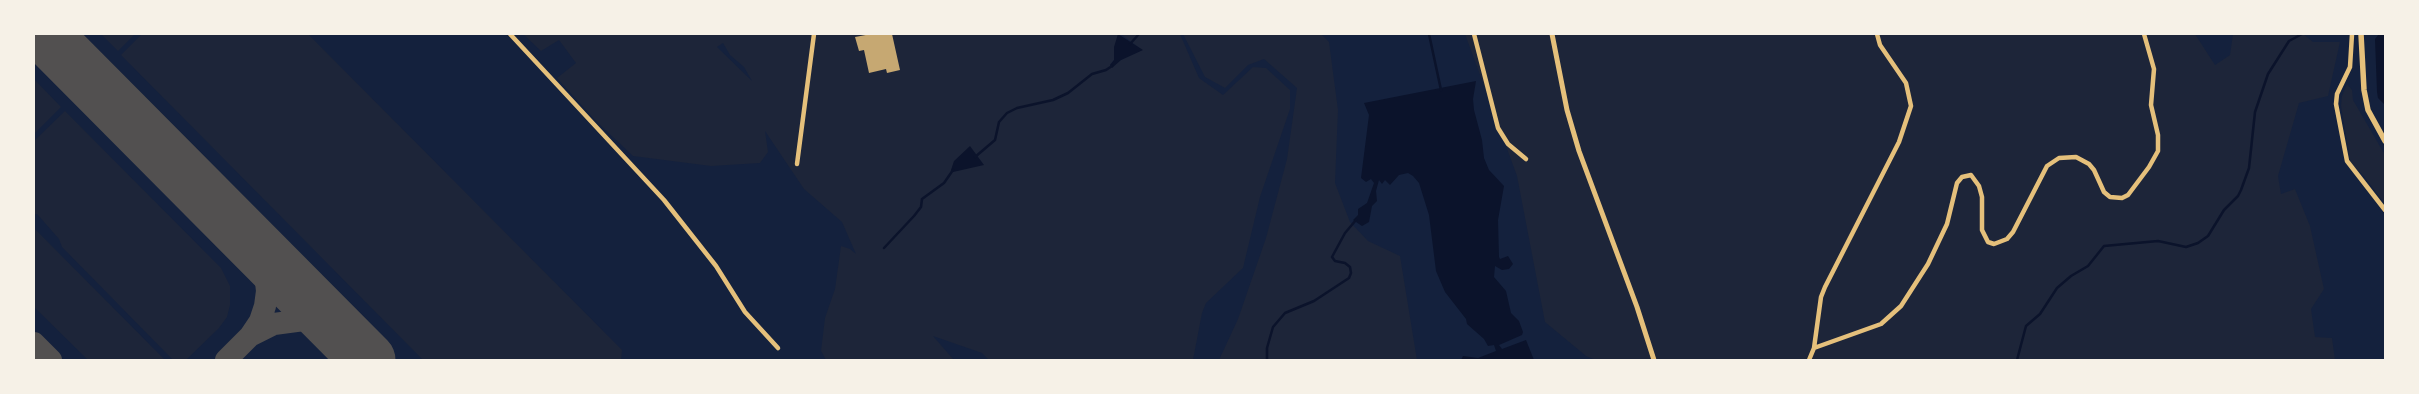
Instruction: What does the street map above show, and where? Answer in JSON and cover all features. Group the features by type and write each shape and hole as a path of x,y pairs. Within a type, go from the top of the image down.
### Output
{"main road":[{"path":"2361,34 2364,90 2368,110 2385,140"}],"street":[{"path":"510,34 664,200 716,266 745,312 778,348"},
{"path":"797,164 814,34"},
{"path":"1474,34 1498,128 1508,144 1526,159"},
{"path":"1552,34 1567,110 1579,152 1637,307 1654,360"},
{"path":"1809,360 1814,348 1821,298 1848,240 1899,142 1911,106 1906,83 1880,45 1877,34"},
{"path":"1814,348 1881,324 1901,306 1928,264 1952,208 1957,183 1962,178 1971,175 1979,186 1982,197 1982,230 1988,242 1994,244 2007,240 2047,166 2059,158 2076,158 2088,164 2094,170 2104,192 2110,197 2122,198 2128,195 2149,167 2158,151 2158,135 2150,105 2154,69 2144,34"},
{"path":"2352,34 2350,67 2338,94 2336,104 2347,161 2385,210"}],"shaded area":[{"path":"101,34 135,34 118,51"},
{"path":"142,34 308,34 622,350 621,360 423,360 121,55"},
{"path":"523,34 1118,34 1114,60 1110,65 1112,67 1121,60 1142,50 1121,34 1180,34 1199,78 1223,95 1253,67 1266,68 1290,90 1290,109 1260,197 1243,268 1206,303 1202,313 1193,360 989,360 982,353 933,336 954,360 826,360 821,351 825,318 835,289 841,246 850,249 856,254 842,222 804,189 765,131 768,152 760,163 711,166 633,156 597,122 557,78 576,63 559,40 541,51","holes":["723,43 730,55 744,67 752,81 717,47"]},
{"path":"1118,34 1143,50 1121,60 1112,68 1110,65 1114,60 1114,47"},
{"path":"1183,34 1321,34 1329,42 1338,110 1335,183 1350,222 1368,241 1400,256 1417,360 1219,360 1238,319 1266,238 1287,159 1297,88 1264,59 1248,65 1225,88 1205,77"},
{"path":"1465,34 2195,34 2215,65 2230,55 2233,34 2303,34 2313,42 2340,42 2328,96 2299,103 2278,176 2281,194 2295,189 2310,226 2324,289 2311,309 2315,337 2332,338 2335,360 1596,360 1586,356 1545,322 1517,176"},
{"path":"2379,34 2385,34 2385,105 2378,98 2377,92 2375,39"},
{"path":"34,79 61,107 34,134"},
{"path":"1476,81 1473,99 1474,110 1482,140 1484,158 1489,170 1504,186 1498,220 1499,257 1500,259 1508,256 1513,264 1509,269 1502,270 1495,266 1494,277 1506,291 1511,313 1519,321 1523,332 1522,335 1499,345 1502,349 1526,340 1534,360 1461,360 1463,356 1478,358 1496,351 1494,345 1488,346 1484,339 1467,324 1466,319 1445,292 1436,271 1429,215 1419,183 1413,176 1408,173 1399,175 1390,185 1385,180 1382,184 1379,180 1376,191 1377,201 1372,206 1369,222 1362,226 1353,220 1358,215 1358,209 1367,203 1374,183 1371,179 1366,182 1361,178 1369,115 1364,103"},
{"path":"2347,84 2352,90 2353,100 2385,155 2385,204 2350,160 2341,106 2342,96"},
{"path":"65,111 221,268 230,286 230,305 227,317 219,328 186,360 173,360 62,247 59,239 37,214 34,214 34,141"},
{"path":"970,146 984,165 953,172 951,170 954,161"},
{"path":"34,228 165,360 88,360 34,307"}],"building":[{"path":"871,34 892,34 900,70 887,73 886,69 869,73 864,50 859,51 855,37"}],"waterway":[{"path":"1130,44 1139,34"},
{"path":"1429,34 1441,90"},
{"path":"2017,360 2026,326 2040,314 2057,288 2071,276 2088,266 2104,246 2158,241 2186,247 2198,243 2208,236 2224,210 2238,196 2241,190 2249,168 2255,112 2268,74 2289,41 2302,34"},
{"path":"975,157 995,140 999,122 1007,113 1017,108 1053,100 1068,93 1092,74 1112,66"},
{"path":"884,248 921,207 922,199 944,183 953,170"},
{"path":"1267,360 1267,348 1273,327 1285,313 1314,301 1349,278 1351,273 1350,267 1345,263 1335,261 1332,257 1345,233 1356,220"}],"taxiway":[{"path":"226,360 250,336 260,321 265,306 267,291 265,273 248,238"},
{"path":"250,336 274,324 304,320 323,325 353,344"},
{"path":"34,343 51,360"}],"runway":[{"path":"44,34 368,360"}]}
